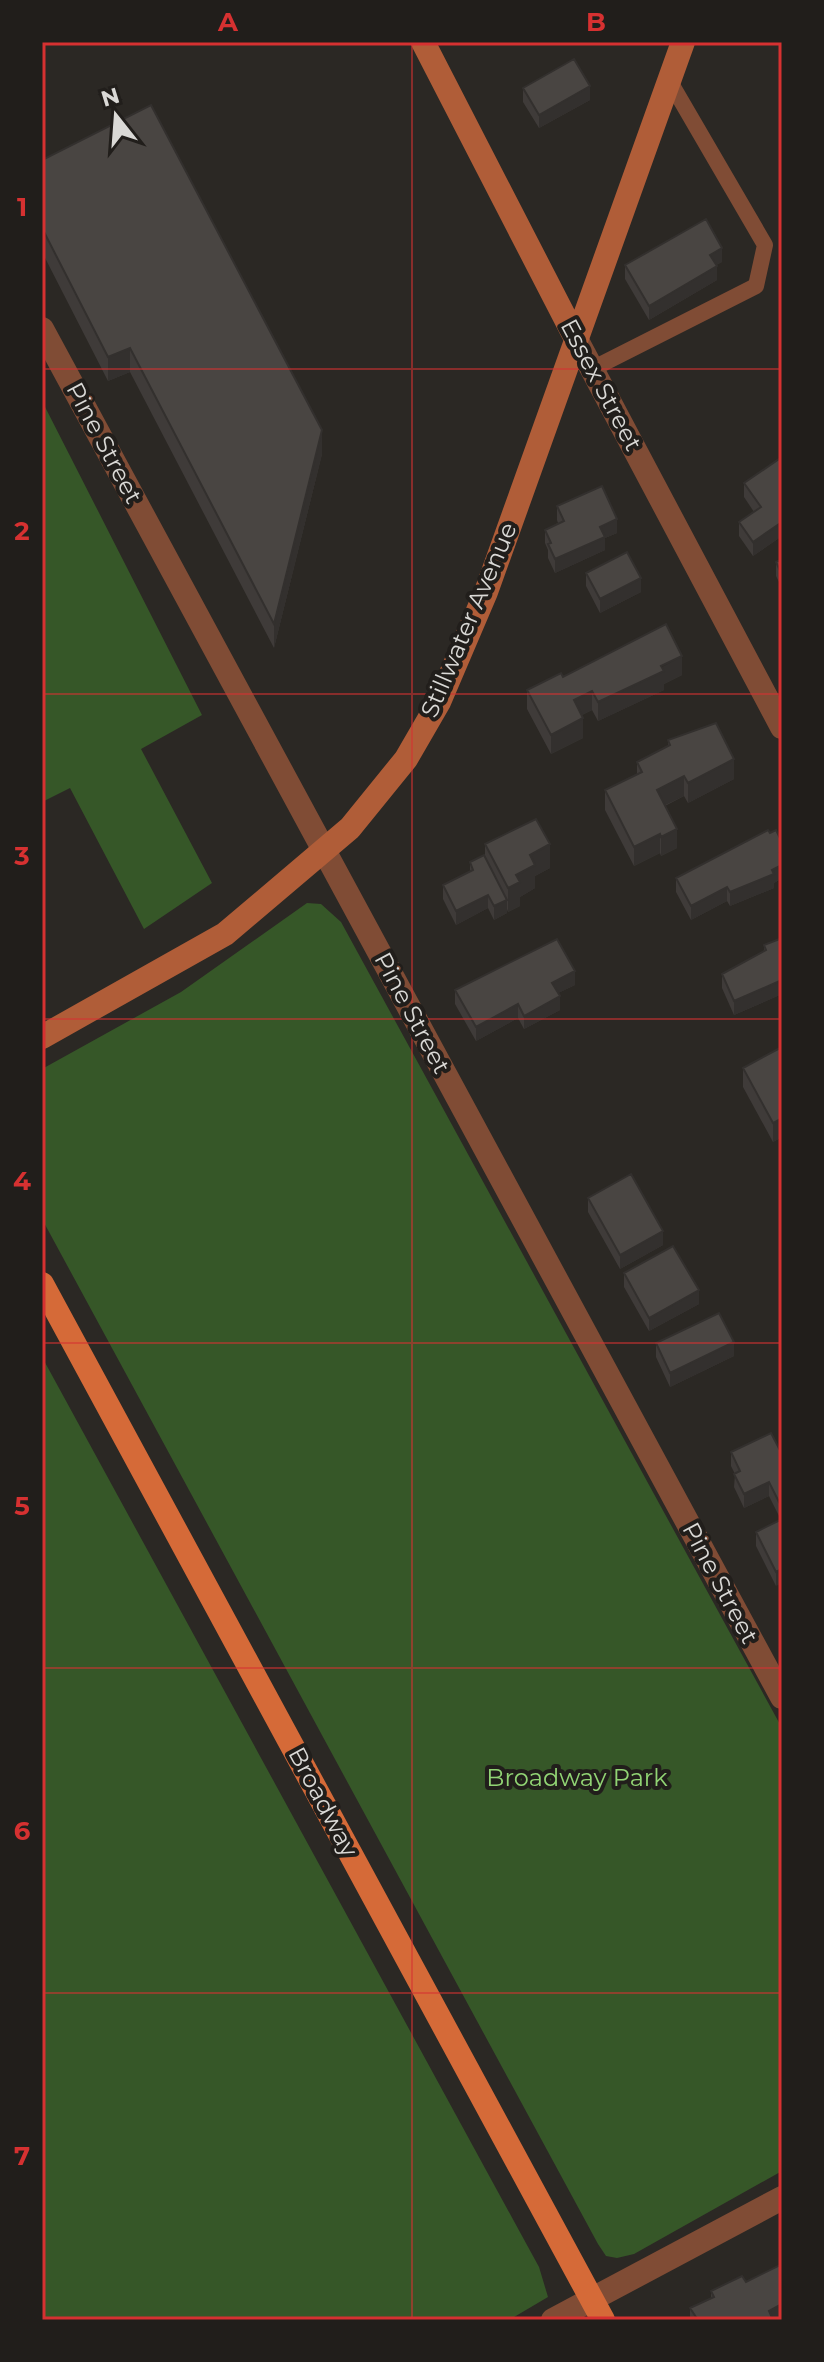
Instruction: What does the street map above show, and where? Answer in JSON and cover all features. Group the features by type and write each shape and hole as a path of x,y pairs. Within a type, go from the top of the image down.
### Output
{"main road":[{"name":"Essex Street","path":"423,42 575,337"},
{"name":"Stillwater Avenue","path":"42,1037 225,934 350,828 406,759 439,702 486,592 683,42"},
{"name":"Broadway","path":"42,1284 603,2320"}],"street":[{"name":"Pine Street","path":"42,329 782,1697"},
{"name":"Essex Street","path":"575,337 782,727"},
{"path":"553,2320 782,2198"}],"lane":[{"path":"592,369 756,286 765,245 669,80"}],"green space":[{"path":"42,401 202,715 141,749 212,883 144,929 70,788 42,802"},
{"name":"Broadway Park","path":"307,903 321,904 341,922 782,1728 782,2171 634,2254 617,2258 606,2256 598,2244 42,1219 42,1069 181,992"},
{"path":"42,1357 539,2267 548,2297 509,2320 42,2320"}],"building":[{"path":"574,59 590,86 539,115 523,88"},
{"path":"151,105 322,430 274,624 130,348 108,357 42,228 42,160"},
{"path":"706,219 722,248 710,255 717,266 649,306 625,265"},
{"path":"782,457 782,522 753,542 739,522 761,507 744,483"},
{"path":"602,486 617,519 600,527 605,537 555,559 545,530 564,521 557,506"},
{"path":"627,552 641,578 600,599 586,573"},
{"path":"782,559 782,575 776,562"},
{"path":"666,624 682,656 661,666 664,671 598,702 592,691 574,700 583,718 551,735 527,690 561,673 563,677"},
{"path":"716,723 734,759 688,783 684,776 657,790 677,829 634,847 605,790 642,772 637,762 670,745 668,740"},
{"path":"536,819 550,844 530,855 535,865 516,875 520,882 508,888 485,844"},
{"path":"768,830 770,833 776,830 782,842 782,865 772,870 774,874 730,892 727,887 691,906 676,878"},
{"path":"484,855 507,900 494,906 488,895 456,911 443,885 473,870 470,862"},
{"path":"782,938 782,980 734,1001 722,974 766,950 764,945"},
{"path":"557,939 575,971 552,983 560,996 524,1016 518,1004 476,1027 455,990"},
{"path":"780,1048 782,1118 773,1123 743,1068"},
{"path":"631,1174 663,1231 620,1255 588,1198"},
{"path":"673,1246 699,1290 649,1318 624,1273"},
{"path":"719,1313 734,1342 670,1373 656,1343"},
{"path":"771,1433 782,1454 782,1501 779,1502 769,1482 744,1494 734,1474 740,1471 731,1452"},
{"path":"782,1519 782,1569 776,1572 756,1532"},
{"path":"782,2264 782,2304 769,2311 773,2320 698,2320 690,2308 714,2297 711,2291 742,2276 746,2282"}]}
